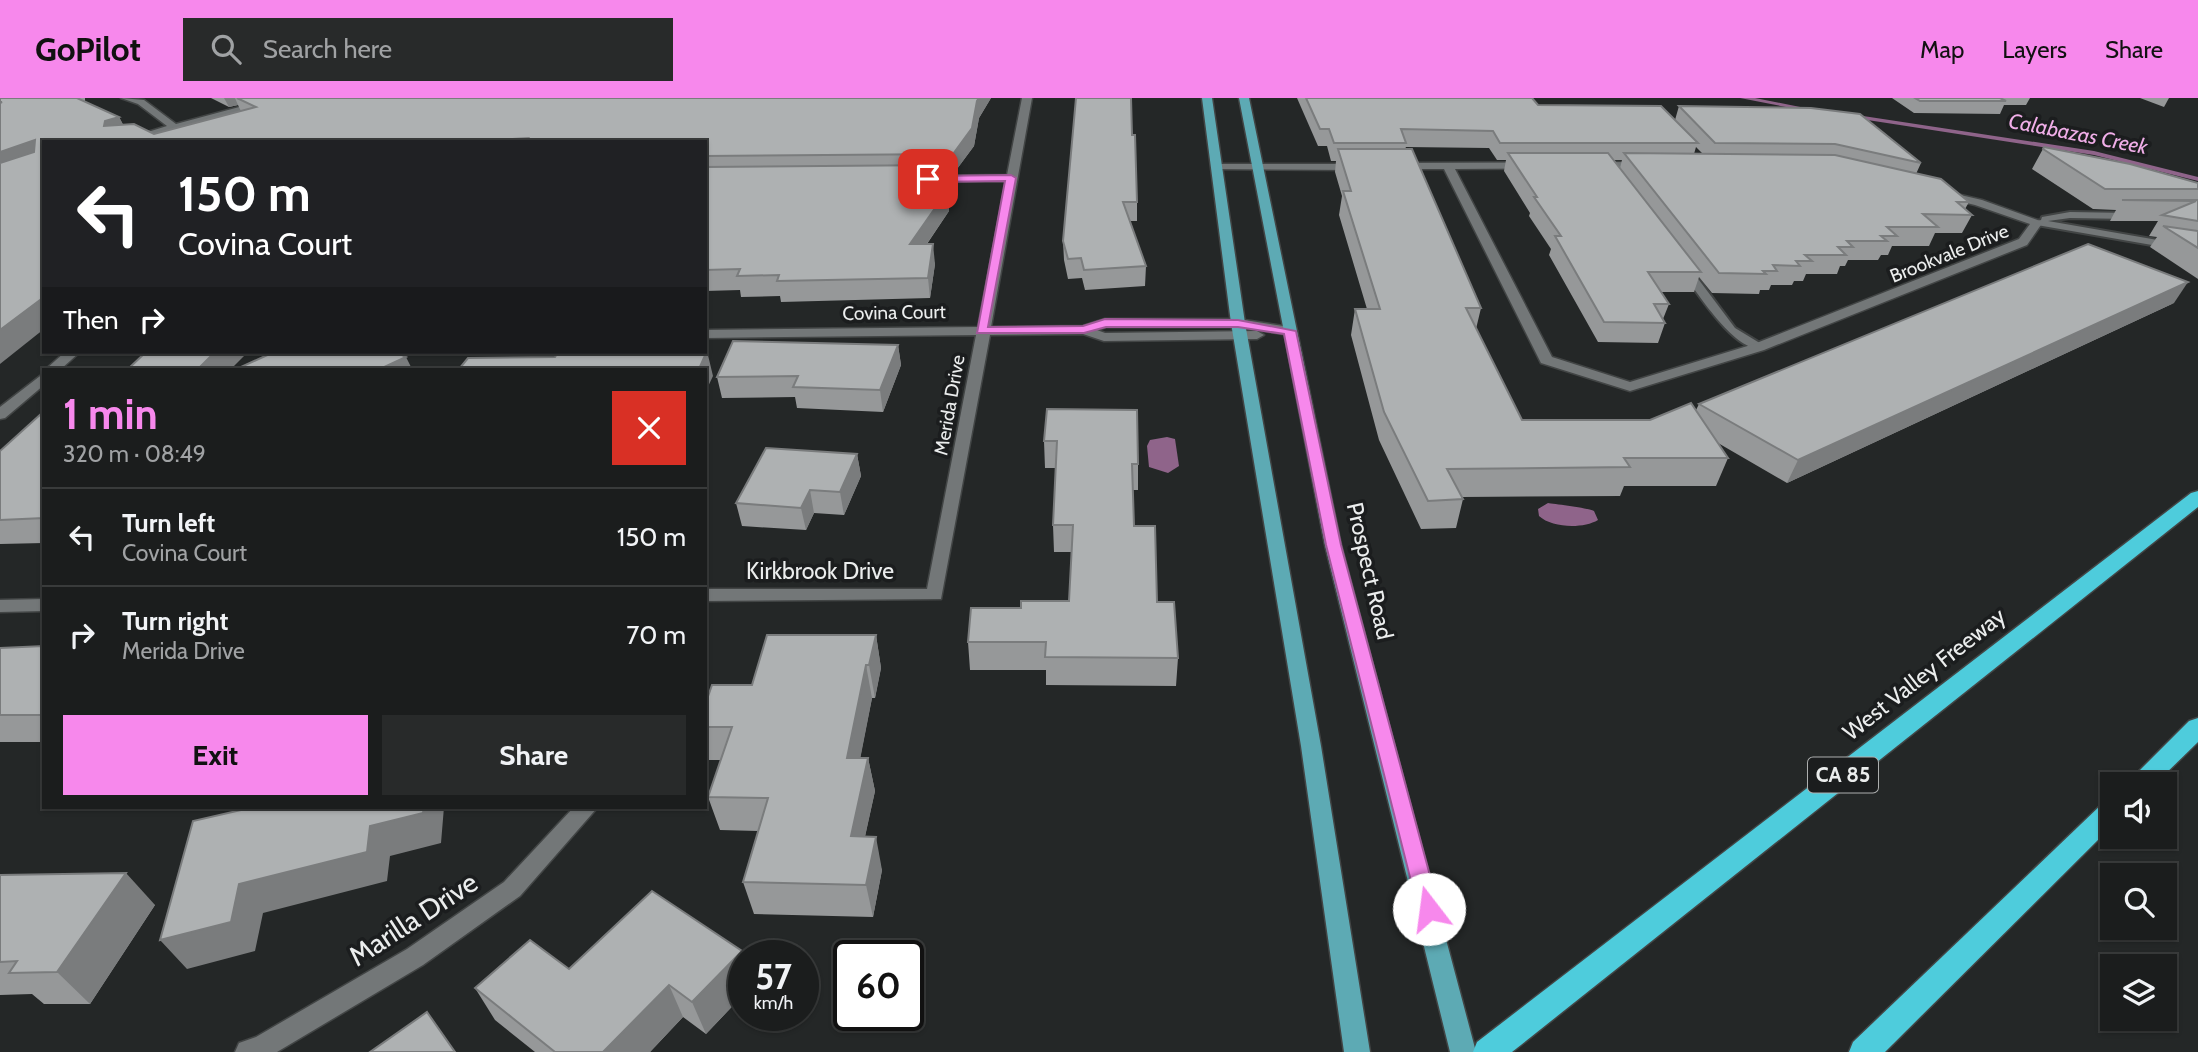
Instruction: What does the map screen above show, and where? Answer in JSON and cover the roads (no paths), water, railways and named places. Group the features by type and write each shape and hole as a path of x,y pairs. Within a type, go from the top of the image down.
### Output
{"highway":[{"name":"West Valley Freeway","path":"1488,1052 2198,497"},
{"path":"2151,772 2198,727"},
{"path":"1864,1052 2100,822"}],"main road":[{"path":"1207,98 1240,330 1311,746 1342,969 1357,1052"},
{"name":"Prospect Road","path":"1244,98 1334,545 1429,909 1463,1052"}],"street":[{"path":"126,98 141,102 174,127"},
{"path":"128,140 284,98"},
{"name":"Merida Drive","path":"935,595 981,330 1027,98"},
{"name":"Brookvale Drive","path":"1380,166 1607,165 1828,167 1978,202 2037,222 2023,242 1759,347 1630,387 1546,360 1448,166"},
{"path":"1216,167 1367,167"},
{"path":"914,179 1011,178"},
{"name":"Covina Court","path":"707,334 1084,330 1104,337 1240,330 1290,331"},
{"path":"54,368 71,354"},
{"path":"0,415 42,379"},
{"name":"Kirkbrook Drive","path":"707,595 935,595"},
{"path":"0,606 42,605"},
{"name":"Marilla Drive","path":"248,1052 264,1046 415,957 512,889 585,809"}],"lane":[{"path":"1694,155 1706,166"},
{"path":"1607,165 1616,177"},
{"path":"2037,222 2070,215 2141,216"},
{"path":"2037,222 2198,250"},
{"path":"1682,264 1731,330 1759,347"}],"waterway":[{"name":"Calabazas Creek","path":"1743,98 1812,110"},
{"name":"Calabazas Creek","path":"1850,116 2094,153 2198,179"}]}
